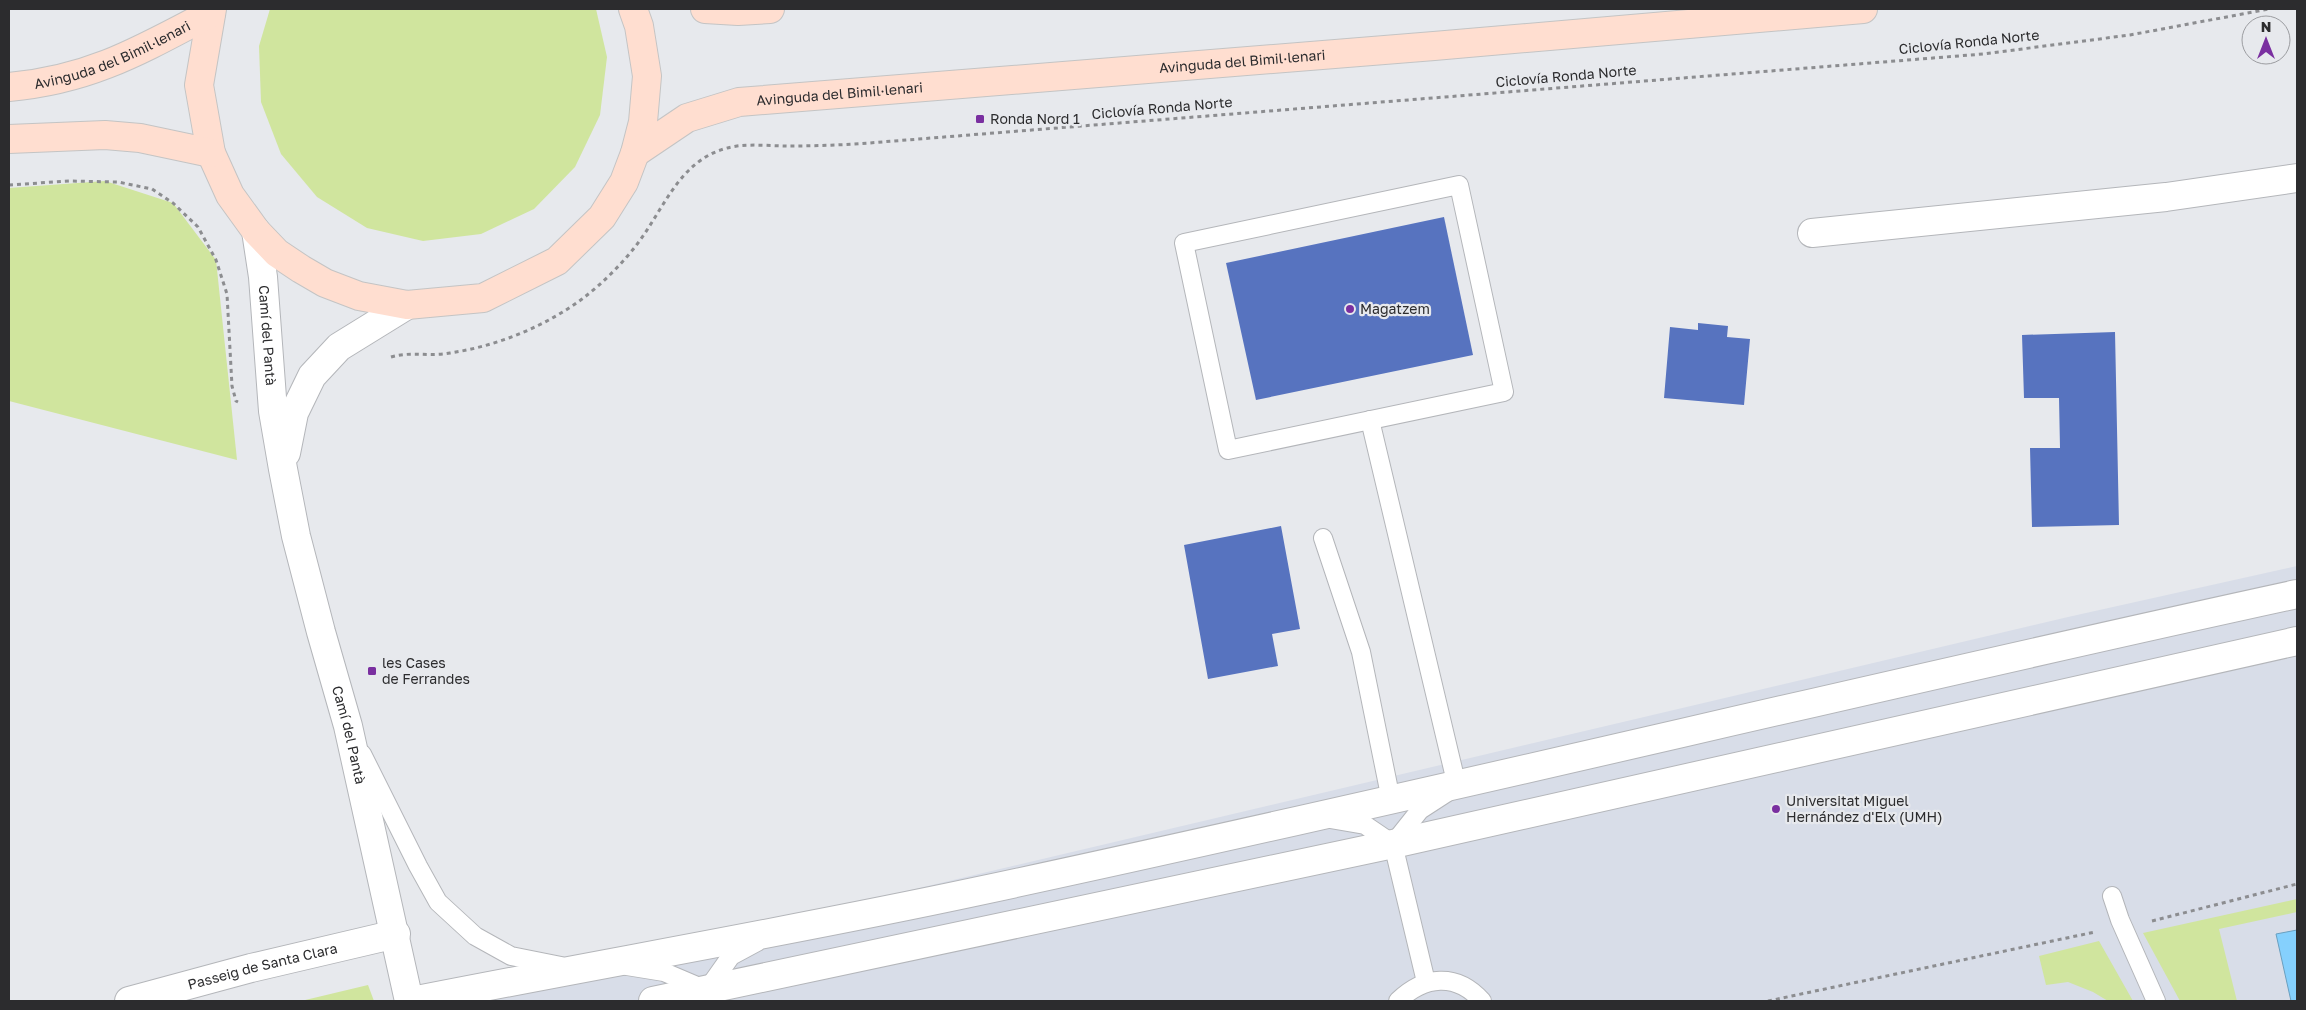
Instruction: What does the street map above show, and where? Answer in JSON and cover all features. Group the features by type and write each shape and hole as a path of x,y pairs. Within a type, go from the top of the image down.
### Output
{"main road":[{"path":"212,11 199,84 211,153 230,196 256,231 277,254 325,283 359,296 407,305 483,298 558,261 602,217 624,182 636,153 644,122 647,76 640,26 632,9"},
{"path":"705,9 738,11 770,9"},
{"name":"Avinguda del Bimil·lenari","path":"636,153 687,118 739,102 1863,9"},
{"name":"Avinguda del Bimil·lenari","path":"9,87 35,84 100,68 140,50 212,11"},
{"path":"9,139 105,135 140,138 211,153"}],"street":[{"path":"1812,233 2166,197 2297,178"},
{"name":"Camí del Pantà","path":"256,231 263,278 273,411 298,546 348,726 411,1001"},
{"name":"Camí del Pantà","path":"283,469 294,413 312,376 339,347 407,305"},
{"path":"411,1001 970,893 1458,786 2039,650 2297,594"},
{"path":"653,1001 708,996 2297,641"},
{"name":"Passeig de Santa Clara","path":"129,1001 251,968 396,934"}],"lane":[{"path":"1459,185 1504,392 1370,420 1228,450 1184,243 1459,185"},
{"path":"1370,420 1458,786 1420,810 1393,844"},
{"path":"1323,538 1360,652 1391,800"},
{"path":"348,726 438,902 475,936 511,956 552,966 595,965 664,972 708,996 731,956 780,930"},
{"path":"1316,816 1365,825 1393,844 1426,982"},
{"path":"2112,896 2123,927 2156,1001"},
{"path":"1398,1001 1411,989 1426,982 1442,980 1459,984 1473,992 1482,1001"}],"path":[{"name":"Ciclovía Ronda Norte","path":"387,358 405,353 449,354 496,343 540,325 582,299 614,270 638,243 683,174 709,155 736,146 812,146 869,143 1983,54 2130,35 2269,9"},
{"path":"9,185 105,181 152,188 173,203 198,227 216,260 226,294 232,386 236,401 257,409 273,411"},
{"path":"1768,1001 2123,927 2297,884"}],"shaded area":[{"name":"Universitat Miguel Hernández d'Elx (UMH)","path":"2297,566 2297,1001 440,1001 2068,617"}],"green space":[{"path":"270,9 596,9 607,57 600,115 575,167 534,209 481,234 423,241 367,228 317,197 281,154 261,102 259,46"},
{"path":"105,181 173,203 216,260 237,460 9,401 9,188"},
{"path":"2297,899 2297,912 2219,929 2237,1001 2180,1001 2143,933"},
{"path":"2099,941 2133,1001 2108,1001 2093,992 2068,982 2046,985 2039,956"},
{"path":"368,985 374,1001 301,1001"}],"water":[{"path":"2297,930 2297,1001 2291,1001 2276,934"}],"building":[{"name":"Magatzem","path":"1444,217 1473,355 1256,400 1226,263"},
{"path":"1698,323 1728,326 1727,337 1750,339 1744,405 1664,398 1670,327 1698,330"},
{"path":"2115,332 2119,525 2032,527 2030,448 2060,448 2059,398 2024,398 2022,335"},
{"path":"1281,526 1300,629 1272,634 1278,666 1208,679 1184,545"}],"place":[{"name":"Ronda Nord 1","path":"980,119"},
{"name":"Magatzem","path":"1350,309"},
{"name":"les Cases de Ferrandes","path":"372,671"},
{"name":"Universitat Miguel Hernández d'Elx (UMH)","path":"1776,809"}]}
